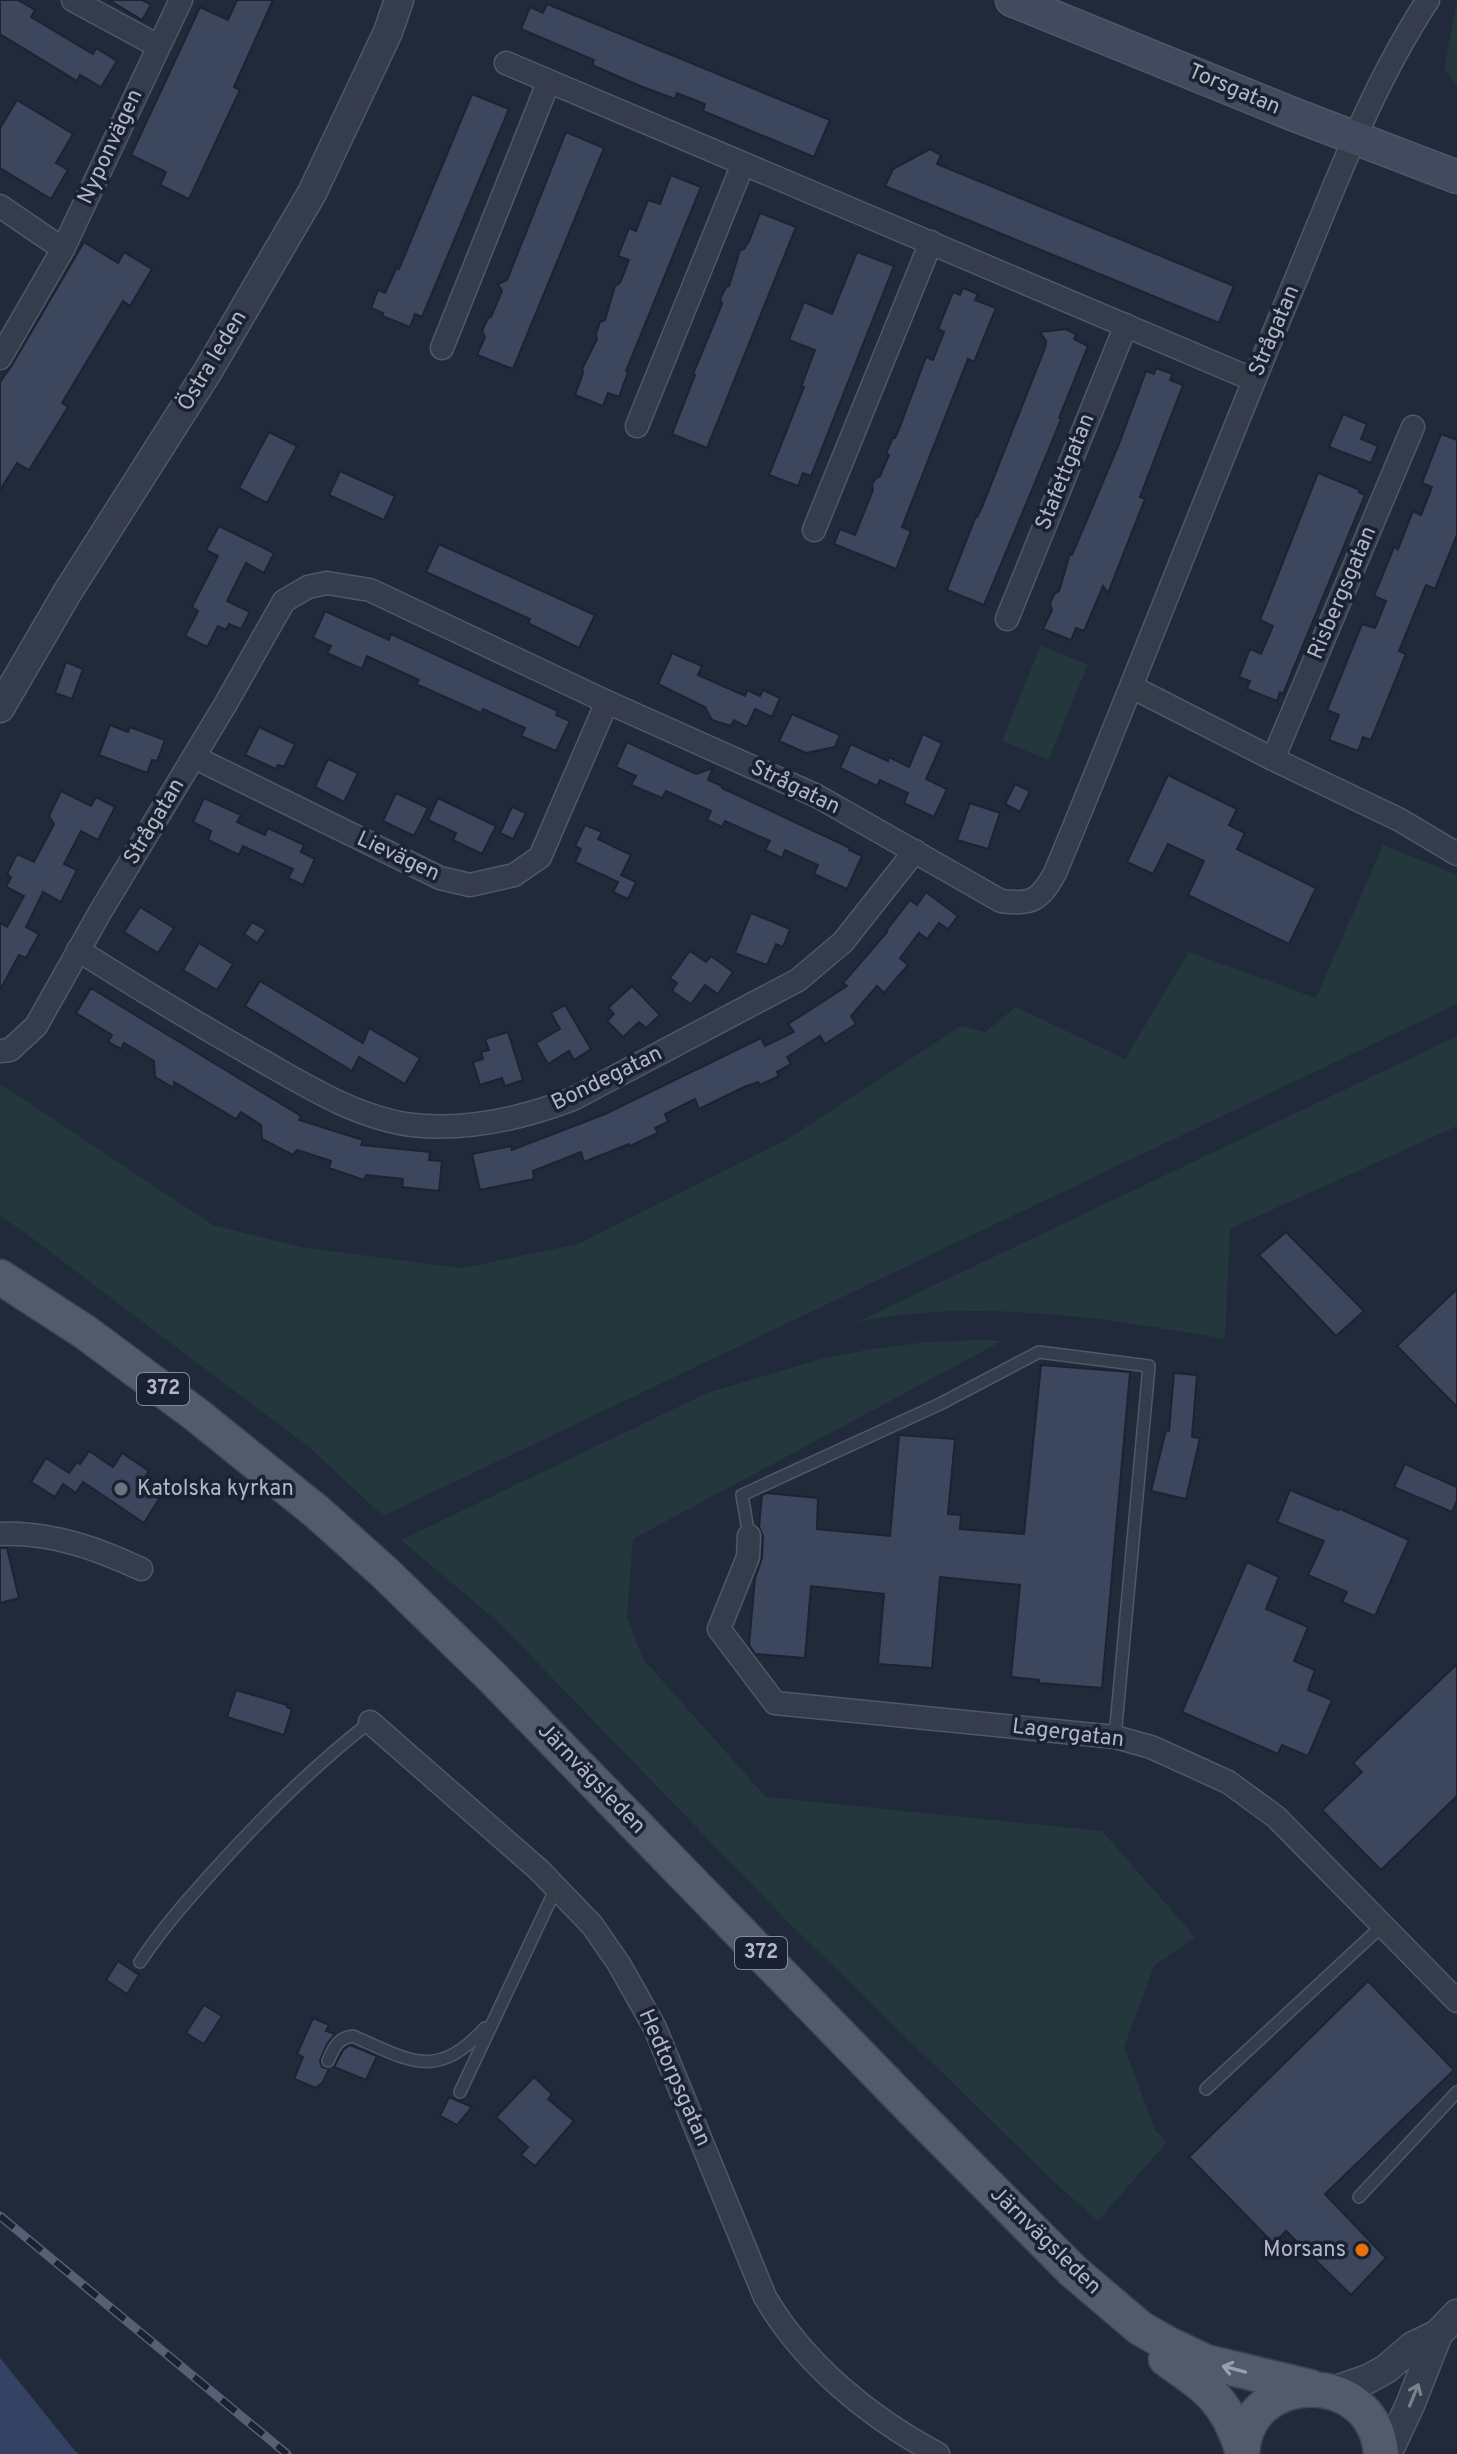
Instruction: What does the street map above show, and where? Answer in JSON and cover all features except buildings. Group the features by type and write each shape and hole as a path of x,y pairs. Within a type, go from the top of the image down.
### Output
{"main road":[{"name":"Torsgatan","path":"1012,0 1457,177"},
{"name":"Järnvägsleden","path":"0,1277 85,1332 146,1377 317,1512 385,1573 483,1669 1017,2216 1073,2271 1140,2328 1163,2357 1219,2401 1234,2425 1242,2452"},
{"name":"Järnvägsleden","path":"1140,2328 1206,2362 1322,2389"},
{"path":"1242,2452 1248,2429 1258,2412 1273,2399 1291,2391 1322,2389 1354,2402 1370,2420 1384,2454"}],"street":[{"path":"73,0 158,46"},
{"name":"Nyponvägen","path":"3,347 63,249 181,0"},
{"name":"Östra leden","path":"0,708 67,593 208,371 312,193 388,32 399,0"},
{"name":"Strågatan","path":"0,1051 10,1050 36,1026 284,601 308,587 327,583 370,590 607,702 817,796 1001,901 1023,904 1043,895 1055,873 1254,380 1376,91 1428,0"},
{"path":"506,63 1254,380"},
{"path":"442,348 548,83"},
{"path":"637,426 743,164"},
{"path":"0,206 63,249"},
{"path":"814,530 931,242"},
{"name":"Stafettgatan","path":"1007,619 1126,325"},
{"name":"Risbergsgatan","path":"1273,759 1413,427"},
{"path":"1132,687 1400,820 1457,854"},
{"name":"Lievägen","path":"194,757 440,878 470,885 514,875 540,857 607,702"},
{"name":"Bondegatan","path":"78,950 228,1042 342,1104 412,1125 494,1121 535,1113 573,1099 798,980 843,942 915,851"},
{"path":"0,1534 18,1533 60,1539 99,1550 141,1569"},
{"name":"Lagergatan","path":"749,1536 748,1557 719,1629 775,1703 1115,1737 1151,1747 1228,1782 1276,1817 1457,2001"},
{"name":"Hedtorpsgatan","path":"370,1722 515,1849 592,1925 619,1964 655,2028 765,2297 782,2326 841,2388 938,2454"},
{"path":"1322,2389 1368,2379 1447,2324"},
{"path":"1384,2454 1447,2324"}],"lane":[{"path":"749,1536 742,1495 940,1404 1039,1352 1149,1366 1115,1737"},
{"path":"140,1962 160,1932 244,1838 316,1766 370,1722"},
{"path":"460,2092 556,1888"},
{"path":"1206,2089 1383,1925"},
{"path":"328,2061 338,2041 353,2036 397,2055 432,2062 451,2057 468,2047 495,2018"},
{"path":"1359,2197 1457,2092"}],"green space":[{"path":"1457,0 1457,85 1444,69"},
{"path":"1041,645 1088,665 1048,760 1002,741"},
{"path":"1383,845 1457,875 1457,1004 383,1516 310,1448 0,1216 2,1085 213,1225 306,1248 463,1268 578,1244 786,1140 961,1026 985,1032 1016,1007 1125,1059 1189,952 1316,998"},
{"path":"1457,1036 1457,1126 1230,1229 1225,1339 1088,1318 995,1311 903,1315 857,1322"},
{"path":"1002,1341 633,1539 627,1618 643,1659 766,1797 1102,1831 1195,1937 1154,1966 1124,2047 1155,2130 1167,2142 1098,2221 789,1923 498,1622 401,1540 707,1393 821,1359 872,1349 927,1342"}],"water":[{"path":"0,2358 75,2451 79,2454 0,2454"}],"railway":[{"path":"0,2216 287,2454"}],"place":[{"name":"Katolska kyrkan","path":"121,1489"},
{"name":"Morsans","path":"1362,2250"}]}
